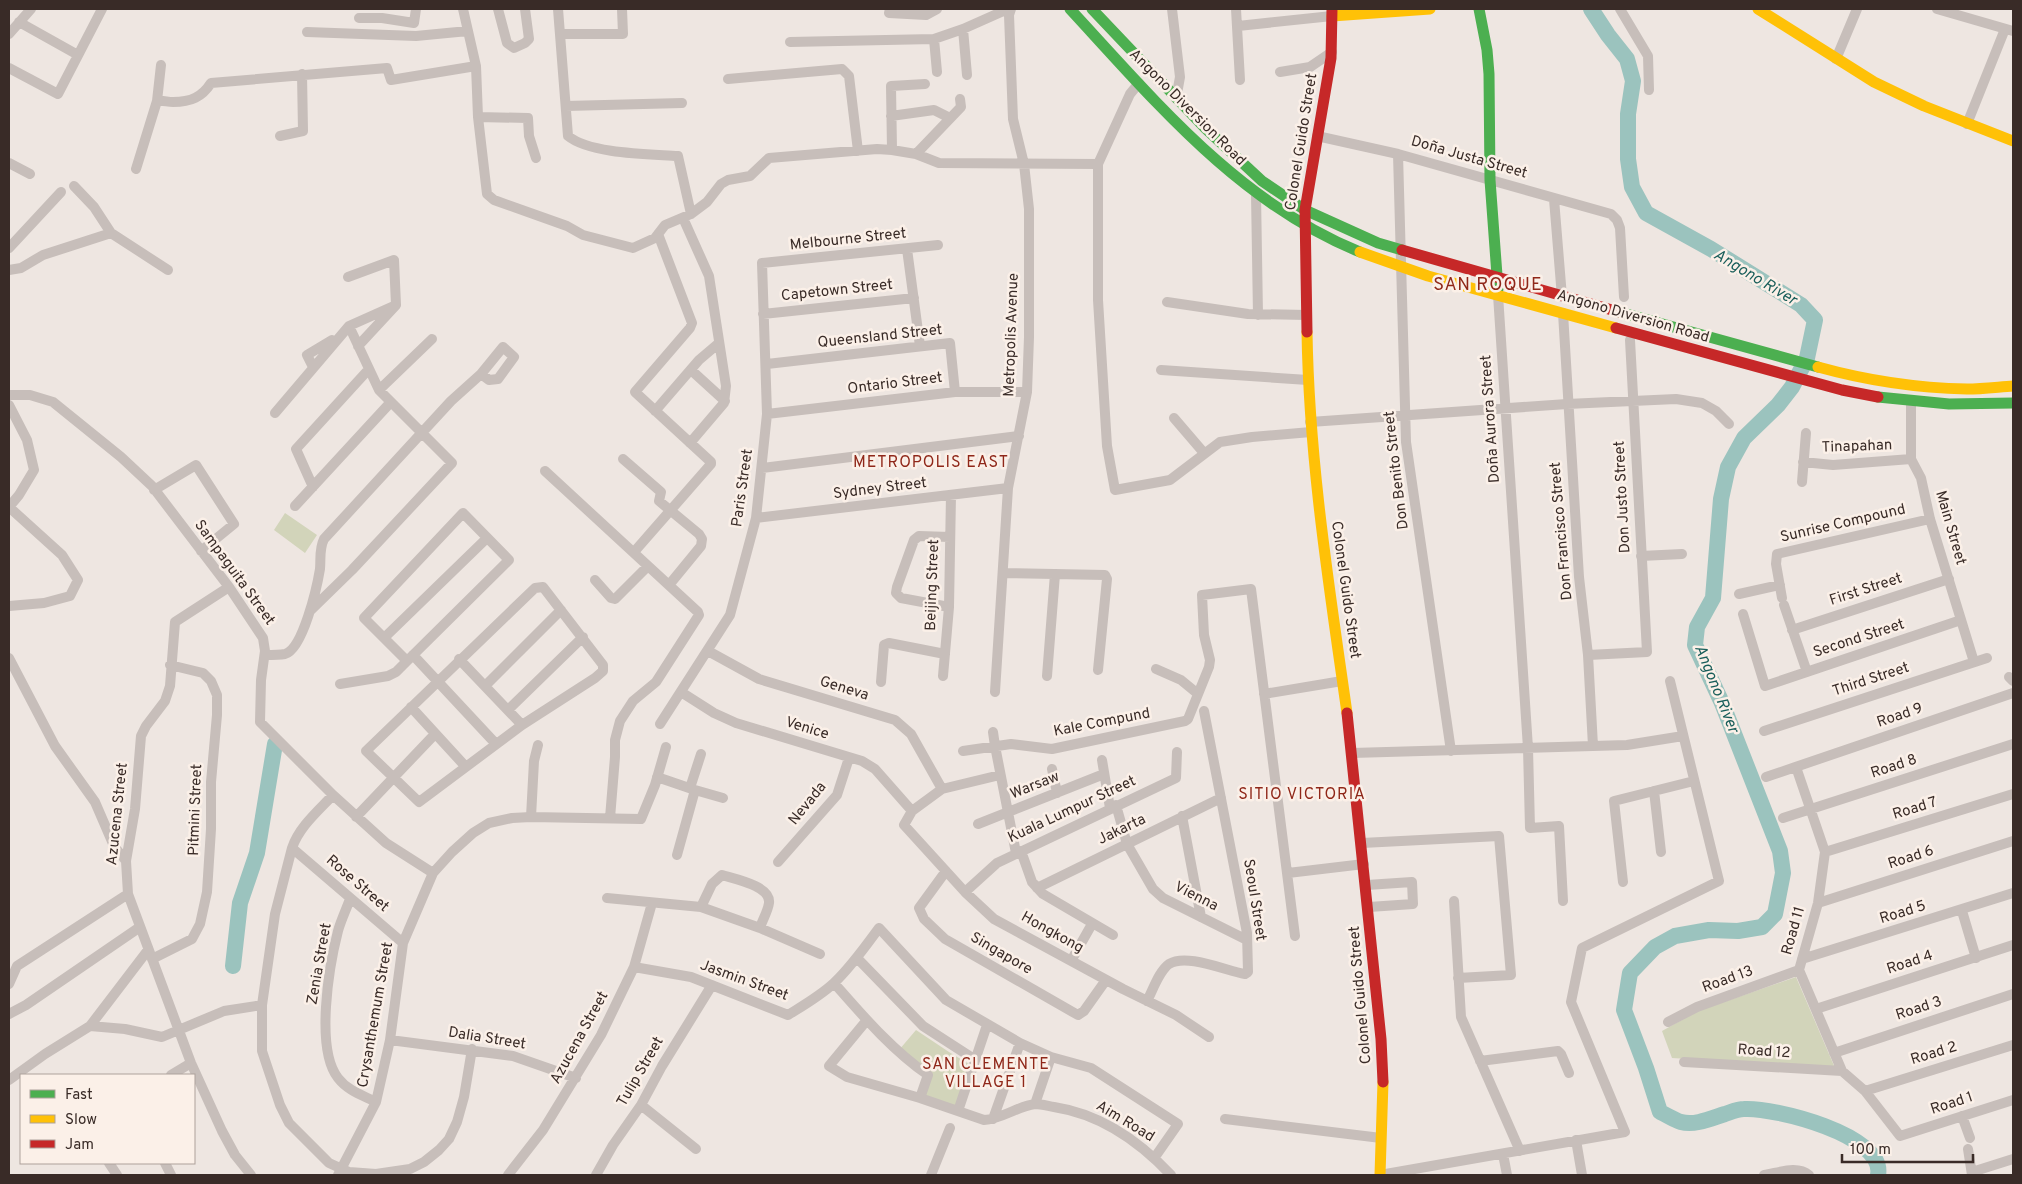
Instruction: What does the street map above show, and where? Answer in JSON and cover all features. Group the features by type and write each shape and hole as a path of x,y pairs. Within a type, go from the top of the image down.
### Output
{"main road":[{"name":"Angono Diversion Road","path":"1070,9 1139,83 1221,165 1256,194 1305,226 1344,246 1401,268 1771,372 1842,390 1911,402 1958,404 2008,403"},
{"name":"Angono Diversion Road","path":"1092,9 1176,99 1231,154 1262,181 1305,210 1369,239 1401,251 1498,279 1846,375 1913,385 1968,389 2008,387"},
{"path":"1332,12 1430,9"},
{"name":"Doña Aurora Street","path":"1480,9 1489,74 1490,180 1498,295"},
{"path":"1758,9 1874,82 1965,123 2013,141"},
{"name":"Colonel Guido Street","path":"1332,12 1332,52 1305,210 1308,380 1310,427 1318,502 1352,753 1367,885 1381,1039 1380,1175"},
{"path":"1095,36 1107,24"},
{"path":"1911,402 1913,385"},
{"path":"2008,387 2008,403"}],"street":[{"path":"9,34 31,9"},
{"path":"9,68 58,94 102,9"},
{"path":"358,18 382,18 414,23 416,9"},
{"path":"463,9 476,66 478,117 487,194 494,200 567,226 583,235 633,248 655,238 665,225 687,216 707,202 721,184 728,180 750,176 770,158 858,150 892,150 916,154 938,163 1098,164"},
{"path":"498,9 507,43 514,48 530,39 525,9"},
{"path":"558,9 568,136 576,142 619,151 678,156 687,216 709,276 726,386 724,401 718,411 690,443"},
{"path":"560,34 624,34 622,9"},
{"path":"890,9 889,13 926,15 937,9"},
{"path":"790,42 934,39 1010,9"},
{"name":"Metropolis Avenue","path":"995,692 1008,488 1027,392 1029,209 1024,164 1013,119 1010,9"},
{"path":"1172,9 1180,77 1176,99"},
{"path":"1236,9 1240,80"},
{"path":"1620,9 1648,56 1649,90"},
{"path":"1836,59 1857,9"},
{"path":"1937,9 2006,29 1965,123"},
{"path":"1238,26 1332,12"},
{"path":"19,22 78,55"},
{"path":"963,29 967,75"},
{"path":"307,32 430,36 468,31"},
{"path":"934,39 937,72"},
{"path":"1280,72 1310,67 1332,52"},
{"path":"136,168 157,102 161,65"},
{"path":"157,102 163,100 173,102 198,98 204,94 211,83 387,68 391,80 476,66"},
{"path":"728,79 842,69 849,76 858,150"},
{"path":"280,136 303,131 302,74"},
{"path":"1139,83 1130,94 1098,164 1098,300 1107,446 1115,490 1170,480 1220,442 1310,427 1404,415 1632,400 1689,400 1702,403 1716,411 1729,424"},
{"path":"892,150 891,86 925,84"},
{"path":"916,154 961,107 960,99"},
{"path":"566,106 682,102"},
{"path":"891,116 934,110 950,118"},
{"path":"478,117 528,118 529,136 536,158"},
{"name":"Doña Justa Street","path":"1317,136 1398,154 1611,214 1617,220 1620,228 1624,298"},
{"name":"Don Benito Street","path":"1398,154 1406,442 1452,751"},
{"path":"9,163 30,174"},
{"path":"74,186 94,207 111,233 168,270"},
{"path":"9,248 62,192"},
{"path":"1256,194 1258,315"},
{"path":"1554,199 1562,297"},
{"path":"9,270 21,268 43,255 111,233"},
{"path":"634,552 711,464 635,392 690,328 692,323 658,234"},
{"name":"Melbourne Street","path":"762,263 938,245"},
{"path":"907,249 920,346"},
{"path":"348,277 394,260 396,306 358,346"},
{"name":"Paris Street","path":"660,724 730,615 756,518 768,414 762,263"},
{"name":"Doña Aurora Street","path":"1498,295 1528,748 1530,828 1559,826 1563,901"},
{"name":"Capetown Street","path":"763,314 914,298"},
{"path":"1167,302 1258,315 1307,315"},
{"path":"275,413 313,367 307,355 341,334 349,326 396,306"},
{"name":"Don Francisco Street","path":"1563,313 1567,404 1579,577 1588,656 1593,746"},
{"path":"308,612 352,570 452,463 379,390 349,326"},
{"path":"379,390 432,339"},
{"name":"Don Justo Street","path":"1588,656 1646,652 1630,340"},
{"path":"655,411 691,370 719,343"},
{"name":"Queensland Street","path":"767,364 950,343 955,392"},
{"path":"313,487 296,449 369,369"},
{"path":"691,370 724,401"},
{"path":"1161,370 1308,380"},
{"path":"265,655 286,654 301,635 317,588 320,547 324,539 451,401 481,374"},
{"name":"Ontario Street","path":"768,414 955,392 1027,392"},
{"name":"Sampaguita Street","path":"9,395 30,395 53,402 121,457 154,490 229,587 263,638 265,655 261,680 260,722 332,795 386,843 433,873"},
{"path":"295,506 390,402"},
{"name":"Main Street","path":"1911,402 1912,459 1921,478 1930,519 1974,662"},
{"path":"9,405 27,440 34,470 19,496 9,507 62,555 78,580 70,596 44,602 9,606"},
{"path":"1174,418 1204,453"},
{"path":"1802,482 1806,433"},
{"path":"762,468 1019,436"},
{"path":"623,459 661,492 659,501 702,539 701,546 669,585"},
{"name":"Tinapahan","path":"1803,462 1833,465 1912,459"},
{"path":"154,490 196,465 234,524 201,551"},
{"path":"545,470 699,615 656,682 633,701 620,721 615,740 616,757 610,818"},
{"name":"Sydney Street","path":"756,518 1008,488"},
{"name":"Beijing Street","path":"943,676 949,607 951,495"},
{"path":"340,684 388,676 396,672 410,658 509,560 462,513 364,618 384,638 410,658 436,682 496,744"},
{"name":"Sunrise Compound","path":"1807,672 1783,602 1776,564 1777,554 1930,519"},
{"path":"949,607 901,598 896,593 914,540 918,536 950,537"},
{"path":"384,638 487,538"},
{"path":"1641,556 1682,554"},
{"path":"595,580 611,598 615,599 648,566"},
{"path":"1003,573 1105,575 1107,579 1098,670"},
{"path":"1047,676 1056,574"},
{"name":"First Street","path":"1792,630 1949,578"},
{"path":"1739,594 1780,585"},
{"name":"Azucena Street","path":"229,587 175,622 170,665 170,686 165,701 146,726 141,736 135,808 126,861 128,894 178,1031 222,1131 235,1155 251,1175"},
{"path":"543,587 583,637 603,665 603,671 522,725 419,802 366,751 459,659 535,588 543,587"},
{"path":"1156,669 1181,680 1198,694 1210,660 1204,635 1202,595 1251,589 1295,936"},
{"path":"485,686 561,610"},
{"name":"Second Street","path":"1743,614 1765,686 1962,620"},
{"path":"508,710 583,637"},
{"path":"880,682 884,645 889,643 945,654"},
{"name":"Geneva","path":"708,651 759,679 895,720 910,734 942,789"},
{"path":"9,658 55,746 95,802 114,846 126,861"},
{"name":"Third Street","path":"1764,731 1987,658"},
{"path":"459,659 522,725"},
{"name":"Pitmini Street","path":"150,955 192,939 200,924 208,883 211,782 217,696 211,681 203,673 170,665"},
{"path":"1264,694 1342,681"},
{"path":"1380,1175 1434,1170 1503,1154 1625,1132 1571,1002 1582,948 1719,880 1670,681"},
{"name":"Venice","path":"681,692 736,723 862,761 875,769 912,811"},
{"name":"Road 9","path":"1766,777 2013,693"},
{"name":"Kale Compund","path":"963,751 1022,744 1035,748 1052,749 1188,719 1198,694"},
{"path":"411,707 465,766"},
{"name":"Seoul Street","path":"1147,1001 1163,971 1169,964 1177,962 1203,963 1245,974 1248,969 1247,940 1204,711"},
{"path":"994,732 1007,813 1019,852 1032,882 1043,894 1113,935"},
{"path":"356,816 435,734"},
{"path":"1352,753 1645,744 1683,736"},
{"name":"Road 8","path":"1783,818 2013,744"},
{"path":"531,817 534,761 538,745"},
{"path":"666,747 657,776 723,798"},
{"name":"Kuala Lumpur Street","path":"965,892 997,863 1176,778 1177,752"},
{"path":"678,855 701,754"},
{"name":"Nevada","path":"778,862 837,795 849,758"},
{"name":"Vienna","path":"1102,760 1113,807 1127,844 1157,893 1163,898 1247,940"},
{"name":"Road 11","path":"1796,767 1825,852 1818,903 1800,964 1816,1010 1842,1071 1865,1091 1900,1136"},
{"path":"1052,769 1057,793"},
{"name":"Warsaw","path":"978,824 1104,774"},
{"path":"912,811 942,789 1000,775"},
{"name":"Crysanthemum Street","path":"339,1172 376,1102 390,1040 403,943 433,873 473,833 489,823 512,818 531,817 641,819 657,776"},
{"path":"1623,882 1614,800 1694,782"},
{"path":"1654,790 1661,852"},
{"name":"Road 7","path":"1825,852 2013,794"},
{"path":"332,795 310,819 295,840 292,848 275,914 262,1005 262,1052 288,1123 339,1172 361,1174 410,1169 424,1162 449,1139 457,1122 464,1097 472,1050"},
{"name":"Jakarta","path":"1036,888 1221,798"},
{"name":"Hongkong","path":"912,811 904,825 965,892 994,919 1106,980 1176,1015 1209,1037"},
{"path":"1182,816 1201,917"},
{"path":"1362,843 1499,836 1511,975 1458,978"},
{"name":"Road 6","path":"1818,903 2013,841"},
{"name":"Rose Street","path":"292,848 403,943"},
{"path":"1288,873 1364,864"},
{"name":"Singapore","path":"946,871 919,908 924,919 945,939 1078,1015 1084,1012 1106,980"},
{"path":"701,907 712,884 722,875 761,888 766,892 769,902 760,928"},
{"path":"1367,885 1412,882 1413,904 1369,907"},
{"path":"9,984 17,966 128,894"},
{"name":"Road 5","path":"1800,964 2013,894"},
{"path":"607,898 701,907 760,928 820,954"},
{"name":"Zenia Street","path":"350,899 338,932 326,996 325,1034 331,1065 337,1077 358,1094 376,1102"},
{"path":"1454,901 1461,1017 1520,1151"},
{"name":"Azucena Street","path":"508,1175 543,1130 601,1035 634,967 652,902"},
{"path":"1962,911 1976,958"},
{"path":"1071,961 1092,924"},
{"path":"9,1014 140,927"},
{"path":"920,1098 928,1076 908,1062 834,983 857,958 880,928 946,1000 1020,1043 1051,1057 1091,1068 1178,1124 1155,1157"},
{"name":"Road 4","path":"1816,1010 2013,945"},
{"path":"9,1080 44,1054 90,1026 150,955"},
{"path":"857,958 923,1026 974,1059"},
{"name":"Road 13","path":"1668,1022 1697,1007 1800,964"},
{"name":"Jasmin Street","path":"634,967 691,977 788,1015 834,983"},
{"name":"Tulip Street","path":"596,1175 641,1105 662,1066 712,985"},
{"name":"Road 3","path":"1834,1053 2013,994"},
{"path":"90,1026 125,1029 162,1037 224,1011 262,1005"},
{"name":"Aim Road","path":"867,1020 829,1066 847,1077 920,1098 984,1120 993,1119 1035,1104 1073,1110 1097,1119 1155,1157 1171,1175"},
{"path":"958,1111 987,1025"},
{"name":"Dalia Street","path":"390,1040 513,1056 576,1078"},
{"path":"993,1119 1020,1043"},
{"name":"Road 2","path":"1865,1091 2013,1044"},
{"path":"1480,1062 1558,1052 1561,1054 1569,1073"},
{"path":"1035,1104 1051,1057"},
{"name":"Road 12","path":"1684,1062 1842,1071"},
{"path":"173,1074 191,1063"},
{"name":"Road 1","path":"1900,1136 2013,1100"},
{"path":"641,1105 696,1149"},
{"path":"1962,1116 1970,1138"},
{"path":"1225,1119 1381,1138"},
{"path":"931,1175 950,1128"},
{"path":"1576,1140 1582,1175"},
{"path":"1968,1149 1972,1174 2013,1159"},
{"path":"1503,1154 1507,1175"},
{"path":"111,1164 117,1175"},
{"path":"165,1164 171,1175"},
{"path":"1764,1175 1794,1170 1806,1172 1809,1175"}],"green space":[{"path":"285,513 317,535 305,553 274,530"},
{"path":"1796,977 1835,1068 1672,1058 1662,1031 1698,1011"},
{"path":"916,1030 969,1064 957,1107 925,1095 932,1074 899,1050"}],"waterway":[{"name":"Angono River","path":"1591,9 1627,59 1633,81 1628,114 1628,159 1632,187 1646,213 1711,249 1801,305 1815,320 1807,358 1792,387 1778,405 1744,438 1728,467 1721,499 1713,598 1697,627 1695,645 1722,703 1780,851 1783,873 1775,914 1762,927 1738,931 1709,930 1675,936 1655,947 1630,973 1624,1010 1660,1112 1686,1123 1703,1121 1744,1109 1801,1118 1847,1136 1865,1148 1876,1161 1878,1175"},
{"path":"233,966 240,903 257,853 275,744"}],"traffic: fast":[{"path":"1070,9 1168,114 1238,178 1276,206 1316,231 1360,252"},
{"path":"1092,9 1205,128 1262,181 1305,210 1378,243 1402,250"},
{"path":"1479,9 1487,50 1489,74 1490,180 1498,289"},
{"path":"1619,312 1818,367"},
{"path":"1878,397 1949,404 2013,403"}],"traffic: slow":[{"path":"1332,16 1430,9"},
{"path":"1758,9 1874,82 1924,106 2013,141"},
{"path":"1360,252 1428,276 1616,328"},
{"path":"1307,332 1312,428 1321,523 1347,713"},
{"path":"1818,367 1854,376 1929,387 1967,389 2013,386"},
{"path":"1380,1175 1383,1082"}],"traffic: jam":[{"path":"1307,332 1305,210 1331,58 1332,9"},
{"path":"1402,250 1619,312"},
{"path":"1616,328 1842,390 1878,397"},
{"path":"1347,713 1381,1039 1383,1082"}],"district":[{"name":"SAN ROQUE","path":"1488,285"},
{"name":"METROPOLIS EAST","path":"931,463"},
{"name":"SITIO VICTORIA","path":"1302,795"},
{"name":"SAN CLEMENTE VILLAGE 1","path":"986,1074"}]}
